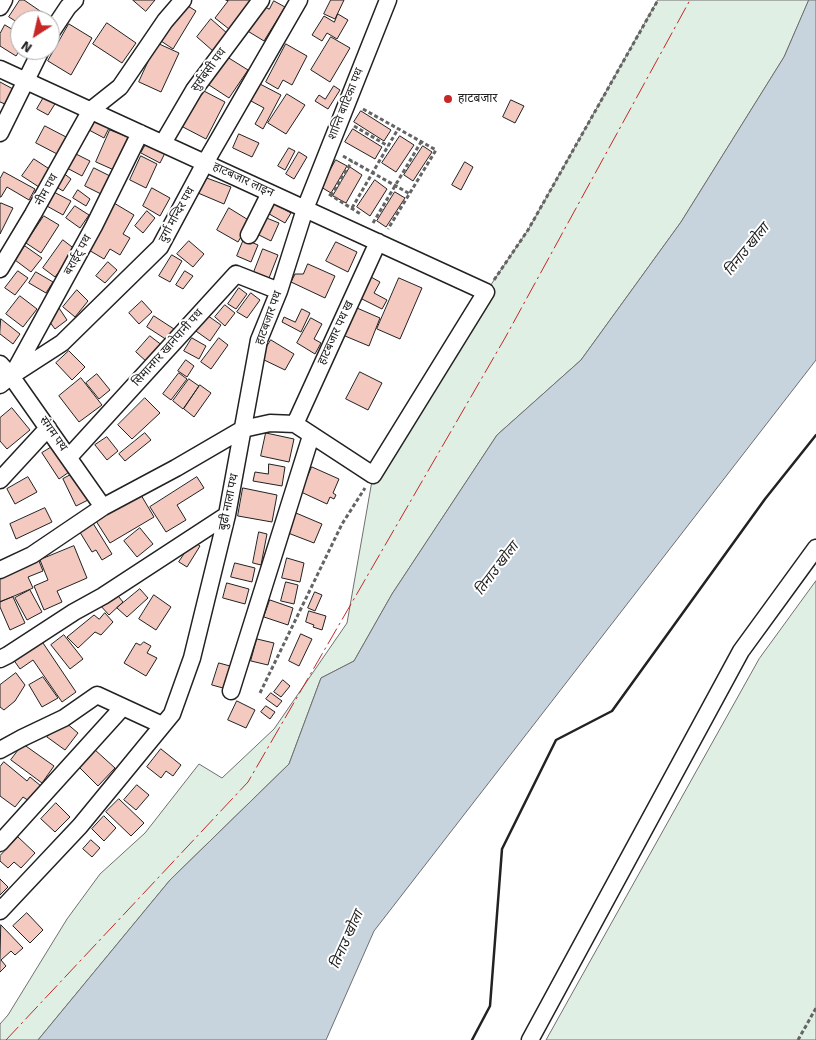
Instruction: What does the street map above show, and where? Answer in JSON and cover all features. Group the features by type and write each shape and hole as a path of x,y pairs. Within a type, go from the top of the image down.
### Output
{"street":[{"path":"0,7 4,0"},
{"path":"60,19 75,0"},
{"path":"91,110 120,87 165,21 183,0"},
{"name":"सुर्यबंसी पथ","path":"163,143 194,90 261,0"},
{"name":"दुर्गा मन्दिर पथ","path":"4,375 62,343 160,246 205,163 299,0"},
{"name":"शान्ति बाटिका पथ","path":"305,209 388,0"},
{"path":"0,134 36,60"},
{"name":"हाटबजार लाइन","path":"0,69 486,292"},
{"name":"नीम पथ","path":"0,268 33,214 91,110"},
{"name":"बराईट् पथ","path":"4,375 94,226 140,133"},
{"path":"249,235 270,193"},
{"name":"हाटबजार पथ","path":"243,429 259,340 279,291 305,209"},
{"name":"हाटबजार पथ ख","path":"294,424 371,239"},
{"name":"सिमानगर खानेपानी पथ","path":"69,457 236,274 279,291"},
{"path":"0,570 32,555 103,507 243,429 270,423 294,424 373,475 486,292"},
{"name":"संगम पथ","path":"4,375 48,428 103,507"},
{"path":"0,480 48,428"},
{"name":"बुढी नाला पथ","path":"0,911 80,826 172,714 192,658 227,515 243,429"},
{"path":"231,691 311,436"},
{"path":"0,659 103,596 227,515"},
{"path":"530,1040 741,651 816,548"},
{"path":"0,750 64,718 98,695 162,725"},
{"path":"0,843 123,707"}],"path":[{"path":"486,292 528,230 658,0"},
{"path":"326,192 387,231 436,150 359,107"},
{"path":"350,124 388,146"},
{"path":"341,225 398,129"},
{"path":"371,239 373,222 421,142"},
{"path":"328,148 410,194"},
{"path":"331,196 352,161"},
{"path":"260,693 342,524 373,475"},
{"path":"798,1040 816,1008"}],"green space":[{"path":"658,0 809,0 784,57 681,222 581,360 497,435 392,594 354,661 321,678 289,764 170,880 38,1040 0,1040 0,1024 8,1015 67,919 100,874 145,833 199,764 222,778 274,729 347,623 373,475 486,292 528,230"},
{"path":"816,581 816,1040 546,1040 759,659"}],"water":[{"name":"तिनाउ खोला","path":"809,0 816,0 816,360 374,931 326,1040 38,1040 170,880 289,764 321,678 354,661 392,594 497,435 581,360 681,222 784,57"}],"building":[{"path":"20,0 24,0 39,10 14,10"},
{"path":"133,0 155,0 146,11"},
{"path":"226,0 251,0 229,29 215,18 228,1"},
{"path":"331,0 344,0 335,19 324,14"},
{"path":"274,1 285,7 264,41 246,30 261,5 269,9"},
{"path":"183,3 196,11 173,49 161,41"},
{"path":"338,14 348,20 337,39 327,33 322,41 312,35 324,16 334,22"},
{"path":"211,19 228,34 213,51 197,37"},
{"path":"107,23 136,43 122,63 93,44"},
{"path":"69,24 92,38 71,75 48,61 60,60 60,40"},
{"path":"5,25 10,28 10,52 0,46 0,34"},
{"path":"331,37 350,48 330,82 311,70"},
{"path":"157,43 179,53 161,92 139,82"},
{"path":"286,44 307,56 292,85 283,80 278,89 266,82"},
{"path":"224,55 248,70 229,98 206,83"},
{"path":"0,82 13,89 5,104 0,102"},
{"path":"260,84 281,95 263,129 255,124 264,108 251,101"},
{"path":"334,86 340,90 328,109 315,101 319,95 325,99"},
{"path":"202,90 225,102 206,139 183,127"},
{"path":"47,92 58,99 48,115 37,109"},
{"path":"287,94 305,105 286,134 268,123"},
{"path":"511,100 524,106 515,123 503,117"},
{"path":"361,111 391,130 384,141 354,122"},
{"path":"96,116 111,124 104,138 89,130"},
{"path":"45,126 68,138 59,155 36,143"},
{"path":"353,129 382,147 375,159 345,142"},
{"path":"110,130 128,137 114,170 96,162"},
{"path":"239,134 259,143 252,157 233,148"},
{"path":"400,136 414,145 396,172 382,163"},
{"path":"149,139 167,149 160,163 141,153"},
{"path":"423,146 432,152 413,181 404,175"},
{"path":"289,148 295,151 285,170 278,166"},
{"path":"299,152 307,157 294,179 286,174"},
{"path":"74,153 90,161 82,176 67,168"},
{"path":"141,156 157,164 146,188 130,180"},
{"path":"34,159 54,172 42,189 22,176"},
{"path":"336,160 347,166 331,193 321,187"},
{"path":"465,162 473,167 461,190 452,185"},
{"path":"350,167 362,175 346,203 333,196"},
{"path":"94,168 110,176 101,194 85,186"},
{"path":"4,172 35,189 29,200 7,187 0,197 0,179"},
{"path":"62,172 71,179 63,191 53,185"},
{"path":"204,177 231,187 224,204 198,193"},
{"path":"375,180 387,189 370,216 357,207"},
{"path":"152,188 170,198 160,216 143,206"},
{"path":"78,190 90,199 86,206 73,198"},
{"path":"52,191 71,201 63,215 45,205"},
{"path":"395,192 405,198 386,227 377,221"},
{"path":"269,201 291,213 285,223 264,211"},
{"path":"1,203 13,208 0,234 0,205"},
{"path":"114,203 134,215 123,234 130,238 120,255 110,249 104,259 87,249"},
{"path":"75,206 89,215 80,228 66,218"},
{"path":"229,208 250,221 238,242 217,230"},
{"path":"147,211 155,218 143,233 135,226"},
{"path":"44,216 59,225 41,253 26,243"},
{"path":"264,217 279,223 271,241 257,234"},
{"path":"244,239 258,245 251,262 237,256"},
{"path":"63,240 76,250 55,277 43,268"},
{"path":"189,241 204,254 193,267 177,254"},
{"path":"336,242 357,252 348,272 326,261"},
{"path":"25,246 42,258 31,272 15,260"},
{"path":"263,249 278,255 269,278 254,272"},
{"path":"172,255 182,261 170,282 159,276"},
{"path":"108,262 117,270 105,283 96,276"},
{"path":"308,264 335,276 325,298 291,282 295,274 303,274"},
{"path":"18,271 28,278 15,295 5,288"},
{"path":"185,271 193,276 183,289 176,285"},
{"path":"36,272 53,282 46,293 29,283"},
{"path":"371,277 380,282 374,293 387,300 382,309 360,298"},
{"path":"399,278 422,288 400,339 377,329"},
{"path":"239,288 247,294 236,309 228,304"},
{"path":"77,290 88,301 75,317 63,307"},
{"path":"251,293 260,300 247,318 237,312"},
{"path":"20,296 37,309 23,327 6,314"},
{"path":"142,301 152,312 139,324 129,313"},
{"path":"225,305 235,313 225,326 215,317"},
{"path":"59,308 67,320 55,329 46,317"},
{"path":"357,308 380,318 369,346 345,336"},
{"path":"302,309 310,313 301,332 282,322 284,317 295,322"},
{"path":"204,313 221,325 210,341 193,329"},
{"path":"154,316 174,329 167,340 147,327"},
{"path":"311,318 322,324 314,339 321,343 315,354 297,343"},
{"path":"1,319 20,334 13,344 0,334"},
{"path":"150,336 163,346 148,363 136,352"},
{"path":"192,338 206,346 199,359 184,351"},
{"path":"219,338 228,345 211,369 201,362"},
{"path":"271,340 294,354 285,370 260,358"},
{"path":"69,351 85,367 72,380 56,363"},
{"path":"186,360 194,366 187,377 178,371"},
{"path":"360,372 382,383 368,410 346,399"},
{"path":"179,373 187,379 171,400 163,394"},
{"path":"97,374 110,390 99,399 86,383"},
{"path":"81,378 102,405 79,422 59,396"},
{"path":"189,379 199,386 183,409 173,401"},
{"path":"200,385 211,393 194,417 184,409"},
{"path":"145,398 160,413 132,439 118,425"},
{"path":"12,408 30,430 7,449 0,441 0,418"},
{"path":"145,433 151,440 125,461 119,454"},
{"path":"266,433 294,439 289,462 261,456"},
{"path":"107,437 118,451 107,460 95,445"},
{"path":"55,445 72,470 59,479 42,453"},
{"path":"269,464 285,467 282,486 253,481 255,472 268,474"},
{"path":"312,467 339,479 333,493 336,495 334,499 330,497 327,504 301,492"},
{"path":"78,471 92,498 76,506 63,479"},
{"path":"28,477 37,492 15,504 7,489"},
{"path":"197,477 204,488 177,505 186,520 166,532 150,507"},
{"path":"243,488 277,495 272,522 238,516"},
{"path":"141,495 154,517 110,543 96,521"},
{"path":"45,508 52,522 16,539 10,524"},
{"path":"296,513 322,524 314,543 288,533"},
{"path":"91,520 112,554 102,560 96,550 92,552 78,529"},
{"path":"140,528 153,544 137,557 124,541"},
{"path":"259,532 267,534 261,565 253,563"},
{"path":"193,541 200,546 187,567 179,562"},
{"path":"74,546 87,578 57,591 62,602 44,610 34,586 48,580 40,560"},
{"path":"287,558 304,563 300,582 282,578"},
{"path":"39,561 43,571 28,577 33,588 0,602 0,577"},
{"path":"235,563 255,568 252,582 231,577"},
{"path":"286,582 298,585 294,604 281,601"},
{"path":"227,583 249,589 245,604 223,598"},
{"path":"140,589 148,598 127,617 117,608"},
{"path":"30,590 42,612 27,620 15,598"},
{"path":"114,591 123,602 109,615 99,604"},
{"path":"315,592 322,595 315,611 308,608"},
{"path":"154,595 171,607 156,630 139,619"},
{"path":"13,597 25,623 10,630 0,607 0,602"},
{"path":"270,600 293,608 288,625 264,617"},
{"path":"309,611 326,616 322,630 306,622"},
{"path":"105,613 113,622 101,635 95,632 78,648 67,637 94,615 99,619"},
{"path":"301,634 312,639 299,666 289,661"},
{"path":"64,635 83,659 70,669 51,645"},
{"path":"257,639 274,643 268,665 251,661"},
{"path":"41,640 76,692 62,702 33,660 20,669 13,659"},
{"path":"144,642 151,646 147,653 157,658 146,676 124,663 136,643 140,645"},
{"path":"219,663 230,666 223,688 212,685"},
{"path":"16,673 25,685 15,701 4,710 0,707 0,685"},
{"path":"43,677 58,698 42,707 29,685"},
{"path":"283,680 290,686 281,697 274,692"},
{"path":"271,693 282,701 277,707 266,699"},
{"path":"237,701 255,710 246,728 228,720"},
{"path":"266,706 275,712 270,719 261,712"},
{"path":"65,722 78,733 65,750 47,737"},
{"path":"23,744 54,766 42,783 11,760"},
{"path":"94,749 115,768 98,786 78,766"},
{"path":"161,749 181,765 173,776 166,771 161,778 147,767"},
{"path":"4,762 27,781 30,777 41,786 29,801 23,797 15,807 0,796 0,767"},
{"path":"137,785 149,795 136,810 124,800"},
{"path":"119,799 144,823 131,836 106,812"},
{"path":"56,803 70,817 55,832 41,819"},
{"path":"104,816 116,828 104,841 92,829"},
{"path":"18,837 35,853 21,868 14,862 8,868 0,861 0,856"},
{"path":"91,840 100,848 92,857 83,849"},
{"path":"0,879 8,887 0,895"},
{"path":"27,913 43,930 30,943 13,926"},
{"path":"1,925 23,948 15,955 11,951 1,960 6,966 0,972"}],"wall":[{"path":"472,1040 490,1006 502,849 556,740 612,711 765,499 816,435"}],"power":[{"path":"6,1040 248,782 505,338 690,0"}],"place":[{"name":"हाटबजार","path":"448,99"}]}
